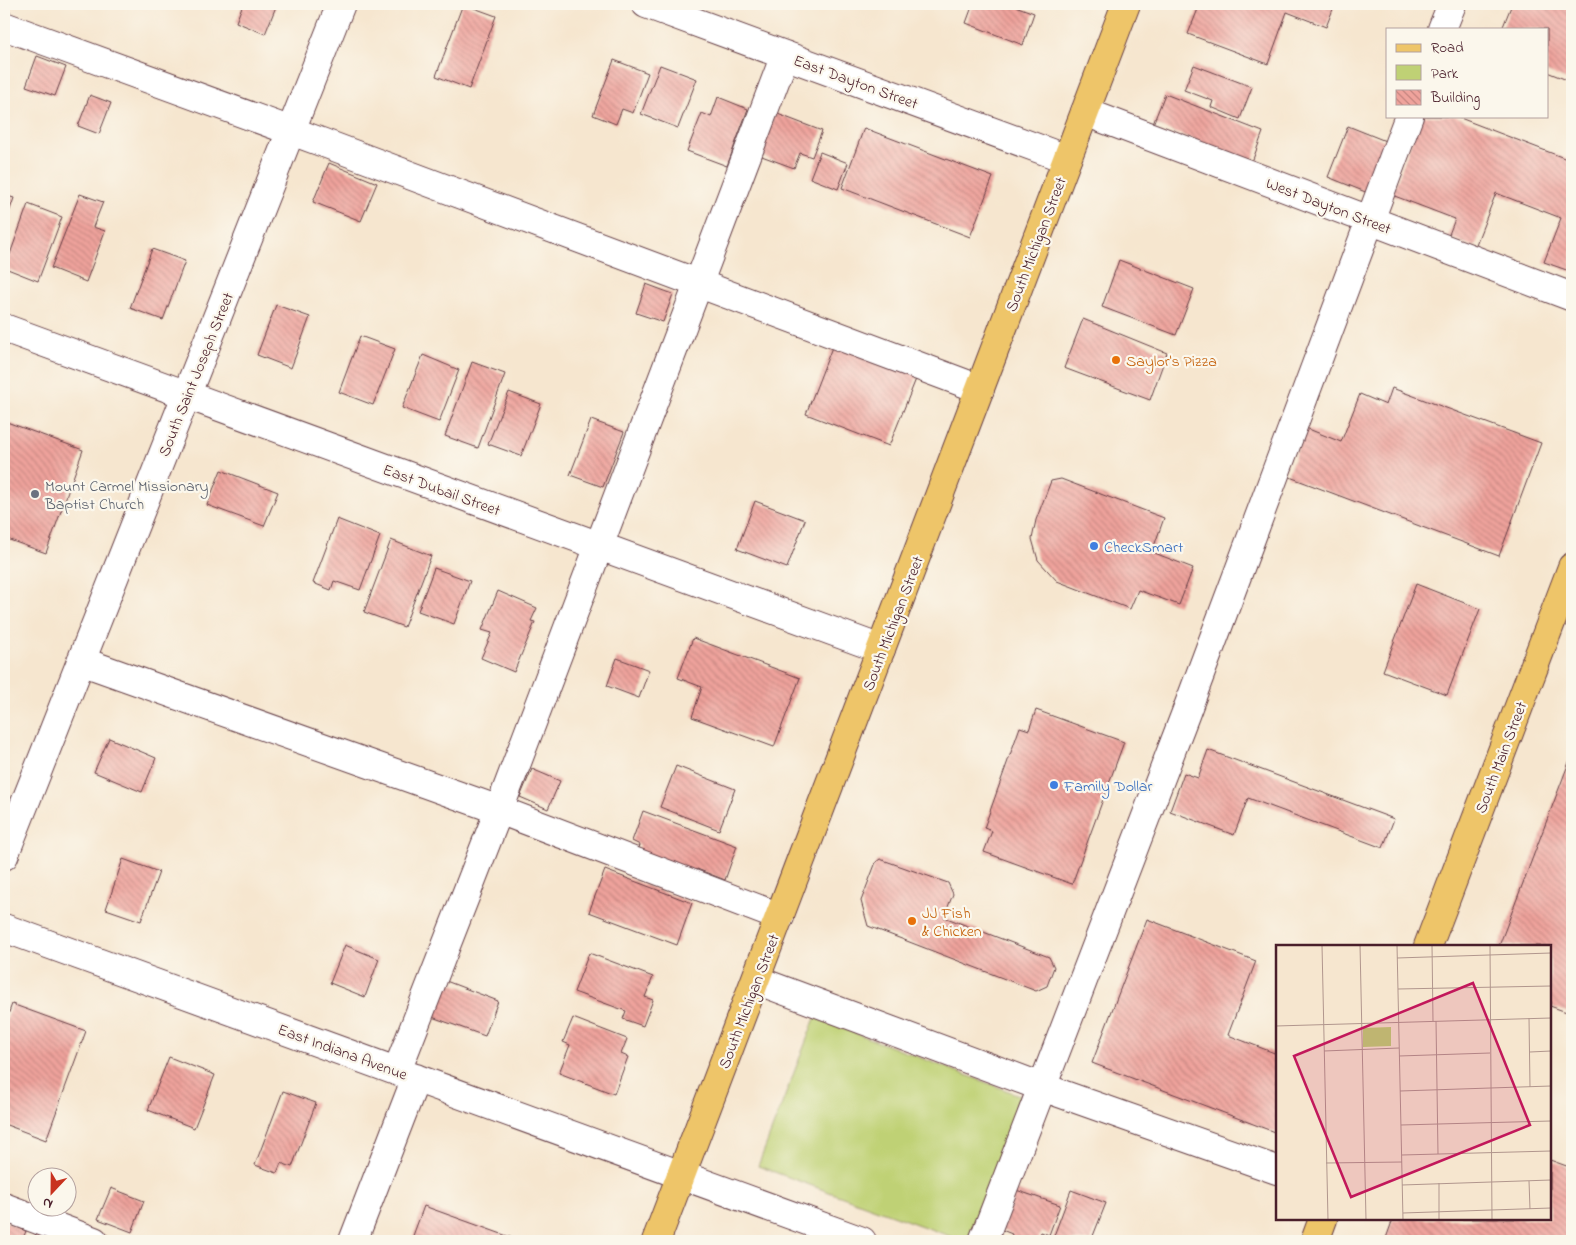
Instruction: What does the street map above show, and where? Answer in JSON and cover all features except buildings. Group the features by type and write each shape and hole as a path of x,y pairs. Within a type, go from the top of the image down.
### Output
{"main road":[{"name":"South Michigan Street","path":"656,1241 1126,4"},
{"name":"South Main Street","path":"1428,945 1572,567"},
{"path":"1315,1241 1323,1220"}],"street":[{"name":"South Saint Joseph Street","path":"4,856 341,4"},
{"name":"East Dayton Street","path":"646,4 1067,159"},
{"path":"1442,28 1452,4"},
{"path":"4,26 291,130 980,389"},
{"path":"353,1241 406,1074 498,810 597,545 785,55"},
{"name":"West Dayton Street","path":"1085,112 1572,297"},
{"path":"983,1241 1185,715 1408,118"},
{"name":"East Dubail Street","path":"4,328 881,649"},
{"path":"81,661 498,810 780,917"},
{"name":"East Indiana Avenue","path":"4,928 862,1241"},
{"path":"756,980 1042,1087 1276,1170"},
{"path":"4,1207 94,1241"}],"green space":[{"path":"815,1018 1027,1098 973,1241 963,1241 758,1166"}],"place":[{"name":"Saylor's Pizza","path":"1116,360"},
{"name":"Mount Carmel Missionary Baptist Church","path":"35,494"},
{"name":"CheckSmart","path":"1094,546"},
{"name":"Family Dollar","path":"1054,785"},
{"name":"JJ Fish & Chicken","path":"912,921"}]}
